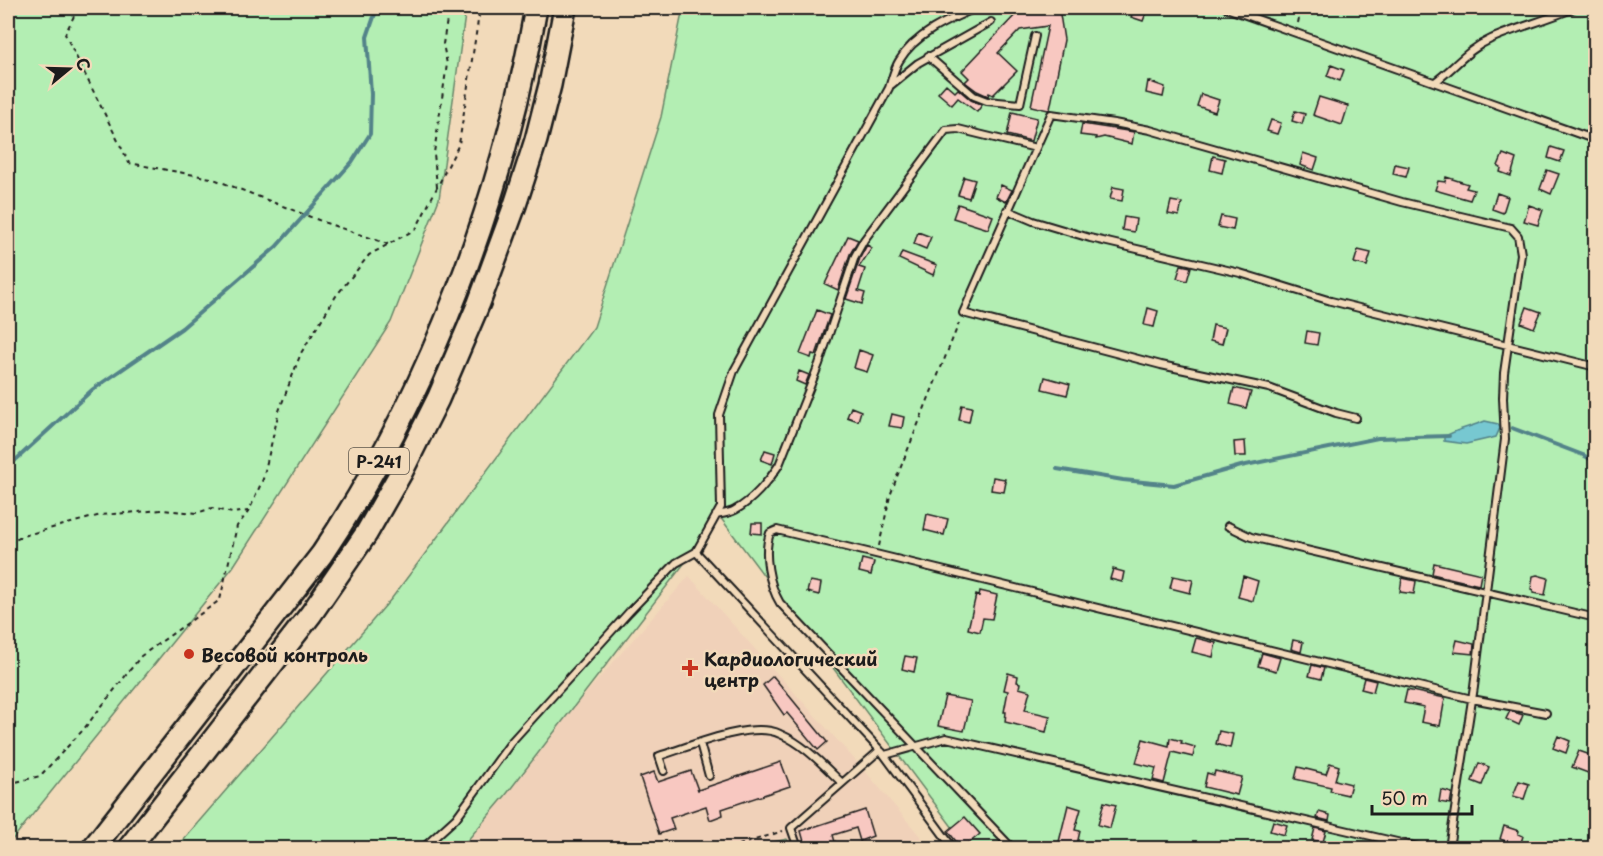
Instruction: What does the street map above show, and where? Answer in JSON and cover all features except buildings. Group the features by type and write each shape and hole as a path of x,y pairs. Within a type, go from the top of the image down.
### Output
{"highway":[{"name":"Р-241","path":"93,849 322,554 349,514 375,468 430,355 460,282 490,198 525,73 536,8"},
{"name":"Р-241","path":"129,849 311,614 366,534 402,471 438,399 479,303 515,205 536,140 550,86 565,8"}],"lane":[{"path":"423,849 456,818 512,741 629,612 676,563 696,552 721,507 719,415 734,371 888,88 898,62 910,46 928,32 976,8"},
{"path":"1227,8 1596,140"},
{"path":"1435,82 1446,74 1462,56 1491,39 1550,19 1574,8"},
{"path":"888,88 907,70 928,56 991,22"},
{"path":"928,56 974,96 987,101 1020,104 1035,36"},
{"path":"1356,418 1306,403 1269,388 1161,365 963,312 1051,114 1150,130 1402,202 1511,228 1518,236 1521,254 1507,344 1503,398 1505,439 1473,699 1449,849"},
{"path":"716,515 734,511 748,501 773,476 819,364 855,256 864,240 946,130 958,129 1036,148"},
{"path":"1007,210 1033,221 1090,238 1240,273 1331,301 1596,367"},
{"path":"1228,526 1251,537 1596,618"},
{"path":"1012,849 780,603 771,579 767,542 770,533 777,530 1473,699 1546,712"},
{"path":"696,552 882,752 953,849"},
{"path":"664,771 659,756 750,729 769,730 780,733 814,756 842,783"},
{"path":"798,849 791,828 842,783 882,752 946,738 1419,848"},
{"path":"700,743 709,776"}],"path":[{"path":"78,8 65,34 129,163 211,178 326,223 388,244"},
{"path":"437,187 434,153 447,64 443,44 449,8"},
{"path":"8,784 40,776 83,730 141,656 220,600 237,525 249,511 263,479 279,411 301,353 336,296 369,255 416,229 459,144 480,8"},
{"path":"1297,32 1301,8"},
{"path":"877,554 890,496 963,312"},
{"path":"8,543 26,535 101,515 162,510 197,513 212,508 232,513 249,511"},
{"path":"730,849 791,828"}],"shaded area":[{"name":"Кардиологический центр","path":"689,576 866,772 930,848 450,848"}],"green space":[{"path":"8,8 466,8 439,199 391,322 233,567 8,845"},
{"path":"683,8 1595,8 1595,848 968,848 720,517 505,796 461,848 176,848 392,598 594,327 661,117"},
{"path":"787,839 791,848 746,848"}],"water":[{"path":"1485,421 1498,424 1500,428 1496,437 1466,444 1444,441 1444,437 1449,434"}],"waterway":[{"path":"8,467 92,390 182,328 276,247 352,162 370,134 371,94 367,37 377,8"},
{"path":"1512,428 1596,462"},
{"path":"1057,469 1123,480 1174,485 1241,466 1378,438 1449,436"}],"place":[{"name":"Весовой контроль","path":"189,654"},
{"name":"Кардиологический центр","path":"690,668"}]}
